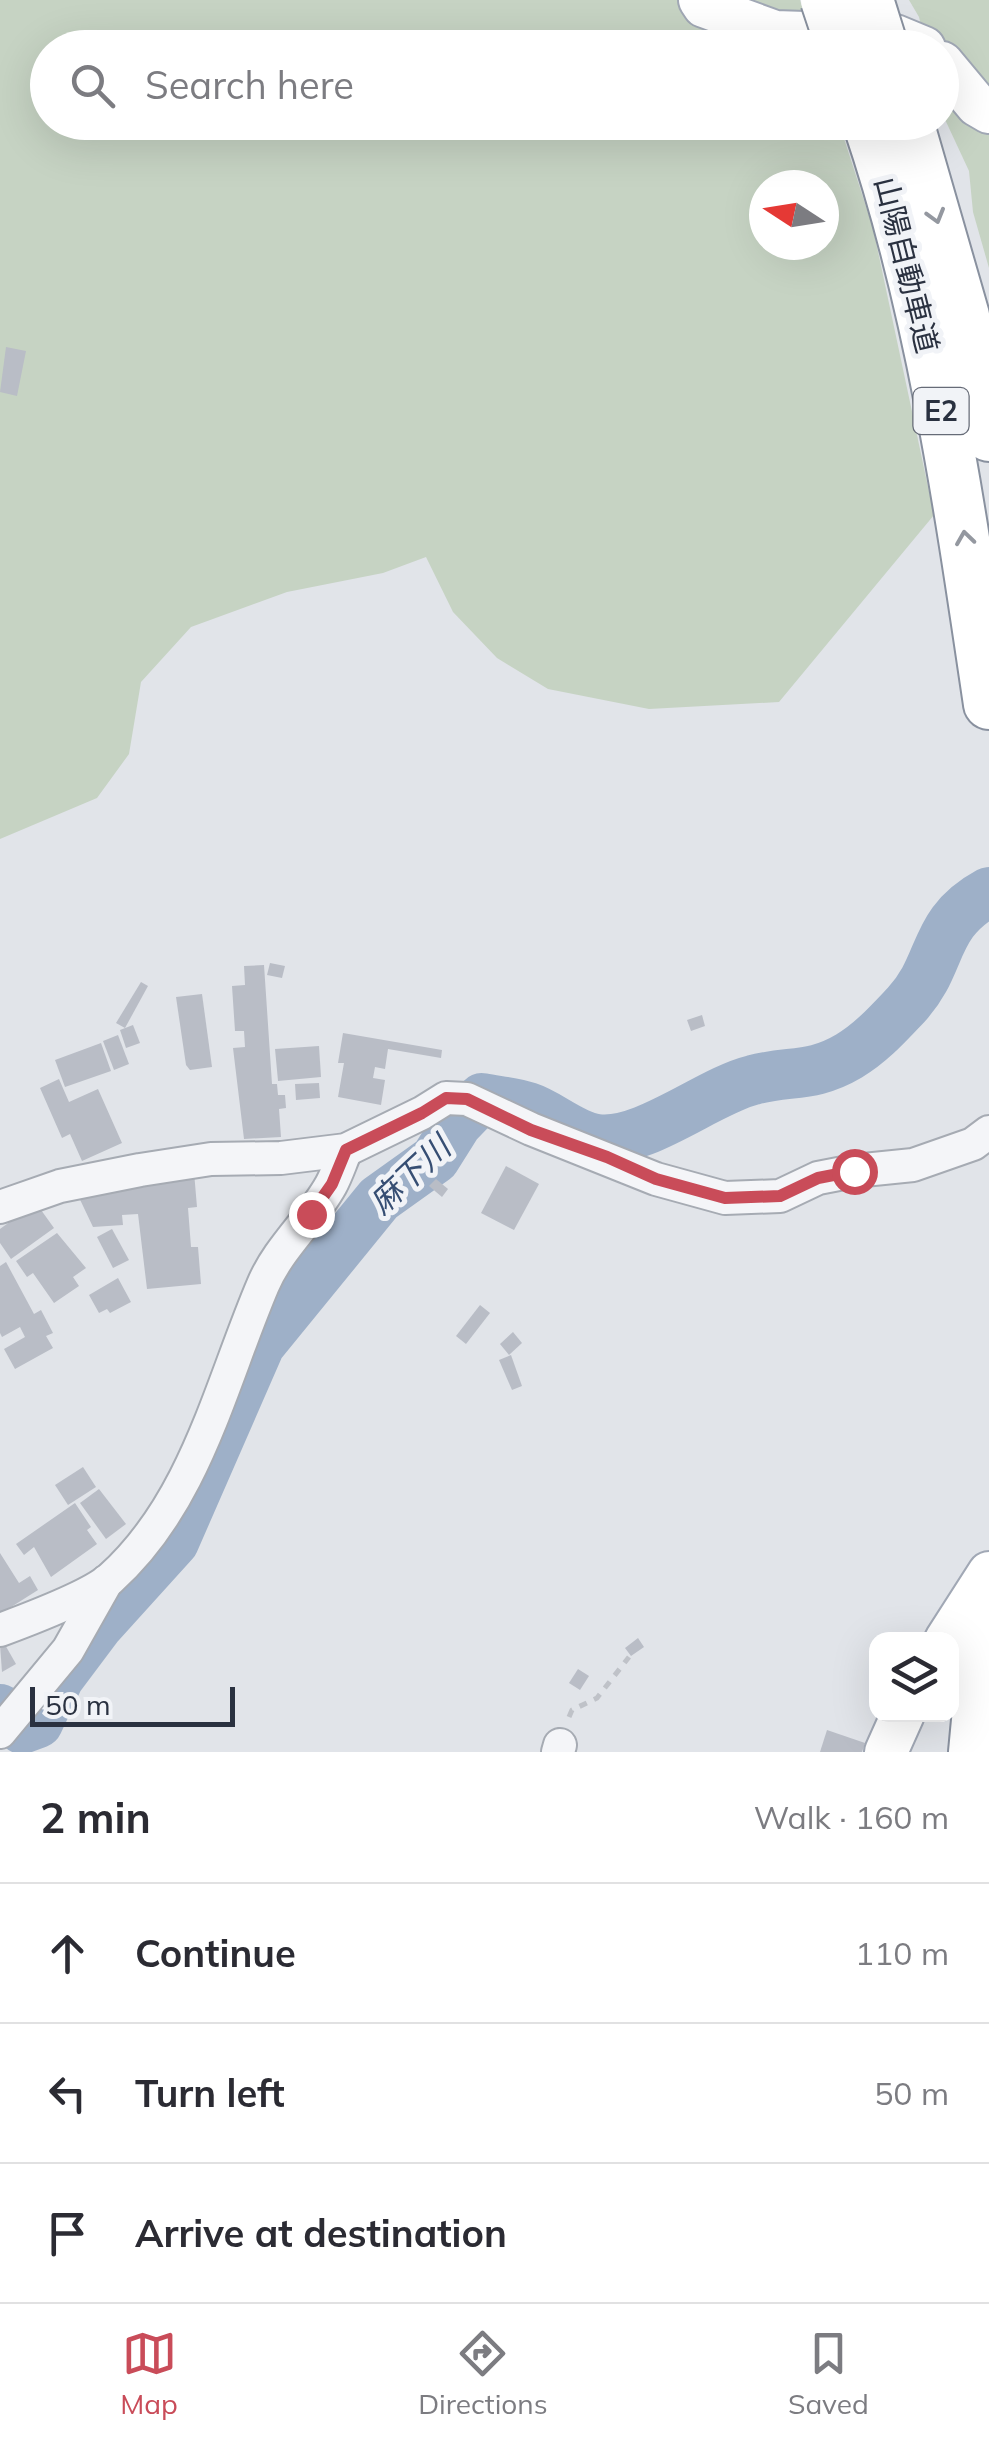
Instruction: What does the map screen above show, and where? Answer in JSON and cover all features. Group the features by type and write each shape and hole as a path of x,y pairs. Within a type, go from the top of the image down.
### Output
{"highway":[{"path":"826,0 836,30"},
{"path":"868,0 878,30"},
{"name":"山陽自動車道","path":"873,140 923,321 960,508 989,704"},
{"name":"山陽自動車道","path":"913,140 964,316 989,436"},
{"path":"974,1752 989,1593"}],"main road":[{"path":"700,0 704,6 770,30"},
{"path":"959,83 977,105 989,112"},
{"path":"951,1632 989,1573"},
{"path":"886,1752 899,1722"}],"street":[{"path":"0,1206 60,1186 158,1167 210,1159 281,1158 346,1150 446,1098 467,1099 531,1130 656,1179 725,1198 780,1196 818,1178 913,1165 973,1144 989,1132"},
{"path":"0,1732 68,1650 107,1581 171,1506 189,1471 269,1273 332,1184 346,1150"},
{"path":"0,1630 107,1581"}],"path":[{"path":"559,1748 572,1710 597,1698 629,1658"}],"green space":[{"path":"0,0 800,0 810,30 30,30 30,140 845,140 873,228 934,515 779,702 649,709 548,689 497,658 453,612 426,557 383,573 287,592 191,627 141,682 129,754 97,798 0,839"},
{"path":"909,0 989,0 989,268 973,212 969,171 955,140 959,140 959,30 922,30"}],"building":[{"path":"6,347 26,351 17,396 0,392"},
{"path":"270,963 285,966 282,978 267,975"},
{"path":"264,965 272,1084 277,1084 278,1095 285,1095 286,1108 279,1109 281,1137 244,1139 233,1048 245,1047 244,1031 235,1031 232,986 245,985 244,966"},
{"path":"141,982 148,986 125,1028 116,1023"},
{"path":"202,994 212,1067 190,1070 176,997"},
{"path":"702,1015 705,1026 691,1031 687,1020"},
{"path":"133,1025 140,1043 126,1048 120,1030"},
{"path":"343,1033 442,1050 441,1058 388,1049 385,1069 375,1067 373,1078 385,1080 381,1105 338,1097 344,1063 338,1063"},
{"path":"118,1035 129,1064 114,1070 103,1041"},
{"path":"101,1043 111,1071 65,1087 55,1060"},
{"path":"319,1046 321,1077 278,1081 275,1049"},
{"path":"59,1079 69,1102 98,1089 122,1143 82,1161 70,1134 62,1138 40,1088"},
{"path":"319,1083 320,1098 296,1100 295,1084"},
{"path":"506,1166 539,1184 514,1230 481,1213"},
{"path":"194,1172 197,1207 188,1208 191,1247 198,1247 201,1284 147,1289 138,1214 122,1215 123,1225 93,1227 75,1189"},
{"path":"436,1179 448,1189 442,1197 429,1186"},
{"path":"36,1203 54,1228 11,1259 0,1243 0,1229"},
{"path":"112,1229 129,1260 113,1268 97,1237"},
{"path":"57,1233 86,1268 73,1277 79,1286 54,1303 33,1273 27,1277 16,1261"},
{"path":"6,1262 34,1314 41,1310 53,1333 46,1336 53,1348 15,1369 4,1349 25,1337 20,1327 2,1337 0,1333 0,1266"},
{"path":"118,1278 131,1302 110,1313 107,1309 99,1313 89,1295"},
{"path":"480,1305 490,1313 466,1344 456,1336"},
{"path":"513,1332 522,1343 509,1355 500,1344"},
{"path":"511,1355 522,1386 512,1390 499,1360"},
{"path":"83,1467 96,1487 68,1505 55,1485"},
{"path":"99,1489 126,1524 106,1539 80,1503"},
{"path":"75,1503 97,1544 51,1577 34,1547 24,1555 16,1544"},
{"path":"0,1553 19,1583 30,1576 38,1590 0,1614"},
{"path":"638,1638 644,1647 631,1656 625,1648"},
{"path":"4,1643 16,1664 2,1672 0,1645"},
{"path":"578,1669 589,1676 580,1690 569,1683"},
{"path":"827,1730 865,1743 862,1752 820,1752"}],"waterway":[{"name":"麻下川","path":"0,1709 22,1729 38,1723 59,1678 98,1626 174,1542 260,1345 379,1199 435,1159 457,1124 482,1098 528,1107 588,1137 615,1139 655,1126 735,1086 836,1063 865,1045 906,1005 957,917 989,892"}],"route":[{"path":"311,1214 332,1184 346,1150 446,1098 467,1099 531,1130 656,1179 725,1198 780,1196 818,1178 854,1171"}]}
